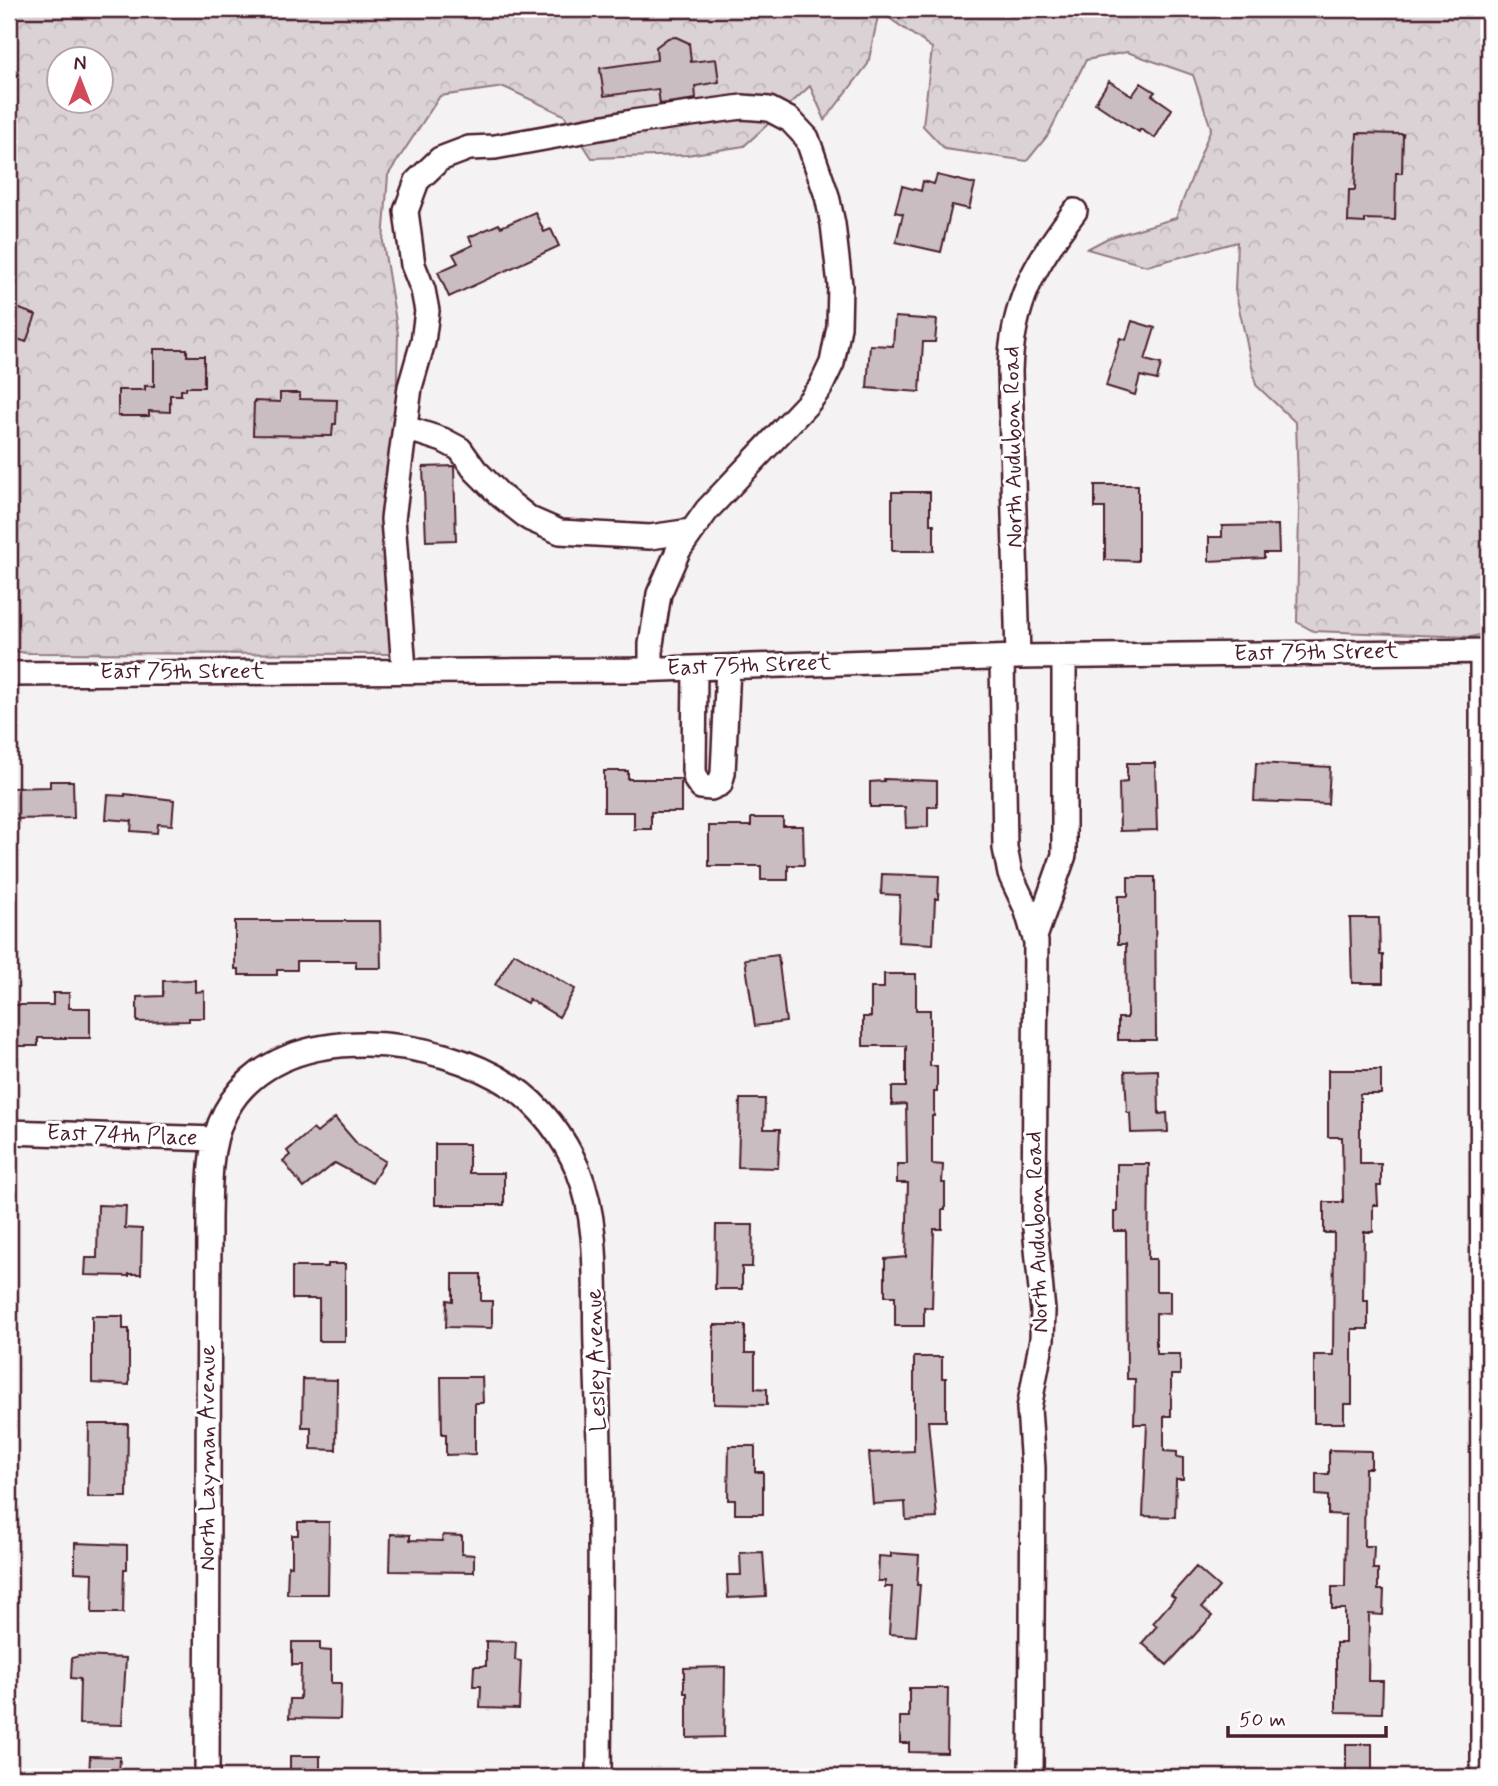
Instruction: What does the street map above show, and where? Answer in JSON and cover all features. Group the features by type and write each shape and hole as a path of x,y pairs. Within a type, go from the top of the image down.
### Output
{"street":[{"path":"404,670 393,519 410,387 423,342 427,311 423,290 413,265 407,211 418,180 439,159 469,148 495,147 632,121 743,107 769,109 790,120 807,138 827,195 840,285 839,327 832,363 820,388 808,404 707,510 678,551 659,594 650,644 651,669"},
{"name":"North Audubon Road","path":"1031,1777 1033,1468 1029,1408 1042,1339 1043,1311 1034,1218 1035,937 1026,908 1010,874 1005,848 1010,657 1011,350 1016,320 1028,283 1037,264 1075,211"},
{"path":"406,428 443,440 460,449 475,470 501,496 530,519 560,532 650,537 691,531"},
{"name":"East 75th Street","path":"9,674 651,669 1010,657 1486,651"},
{"path":"1483,1777 1486,1526 1486,651"},
{"name":"North Audubon Road","path":"1035,937 1064,855 1064,657"},
{"path":"695,668 694,769 696,780 701,787 711,788 720,784 723,773 728,667"},
{"name":"East 74th Place","path":"9,1132 215,1139 226,1111 244,1086 288,1056 334,1046 403,1046"},
{"name":"Lesley Avenue","path":"403,1046 470,1063 513,1087 535,1106 560,1136 574,1162 587,1199 592,1237 601,1481 599,1777"},
{"name":"North Layman Avenue","path":"206,1777 209,1217 211,1158 215,1139"}],"green space":[{"path":"9,9 1489,9 1489,633 1471,637 1313,631 1297,622 1299,509 1296,423 1256,385 1235,290 1237,242 1147,266 1087,249 1108,238 1176,218 1211,128 1193,75 1127,52 1086,60 1048,135 1027,161 945,149 923,126 932,48 879,11 868,64 825,120 810,86 744,146 687,155 592,158 564,115 504,87 440,96 388,175 383,242 398,334 390,654 26,653 9,650"}],"building":[{"path":"676,37 689,43 691,62 716,59 719,82 695,86 696,99 660,104 658,89 604,96 600,68 657,60 656,47 668,38"},
{"path":"1109,81 1132,96 1141,83 1155,92 1152,95 1172,109 1155,138 1140,129 1139,132 1095,103"},
{"path":"1357,133 1403,134 1402,173 1396,173 1395,220 1365,219 1365,223 1348,222 1349,190 1355,190"},
{"path":"937,175 975,184 969,209 952,205 941,252 896,242 903,214 895,212 902,186 921,191 923,181 934,184"},
{"path":"535,212 544,232 551,229 559,246 449,297 438,272 458,263 453,254 473,245 469,237"},
{"path":"9,305 36,315 26,342 9,336"},
{"path":"895,317 937,320 935,342 923,342 920,392 867,388 870,345 893,346"},
{"path":"1132,321 1155,328 1145,360 1161,364 1157,380 1140,376 1135,395 1106,386 1120,338 1126,340"},
{"path":"154,349 187,349 187,356 204,356 204,387 186,387 186,390 181,390 181,395 170,395 170,412 149,411 149,416 118,416 118,390 145,390 145,386 154,386"},
{"path":"280,393 300,393 300,399 337,400 336,424 333,424 332,436 253,435 254,401 280,402"},
{"path":"454,466 456,540 426,541 423,467"},
{"path":"1095,485 1138,485 1138,561 1105,560 1105,508 1095,508"},
{"path":"892,492 930,492 930,524 934,524 934,551 892,551"},
{"path":"1278,525 1279,553 1264,553 1264,558 1209,561 1209,537 1222,537 1222,526"},
{"path":"1127,763 1155,763 1157,830 1120,831 1119,783 1127,782"},
{"path":"1256,763 1330,767 1328,804 1254,801"},
{"path":"604,771 628,771 628,779 681,779 681,812 651,812 651,829 634,829 634,812 604,812"},
{"path":"884,779 937,781 937,807 928,807 928,827 906,828 905,807 870,807 870,782"},
{"path":"50,781 73,781 74,818 10,819 10,788 50,787"},
{"path":"125,794 174,800 172,825 158,824 157,833 131,831 132,821 106,819 108,795"},
{"path":"751,818 783,818 783,826 803,826 804,865 788,865 788,880 761,880 761,866 709,866 709,826 751,826"},
{"path":"882,874 939,876 933,944 898,942 900,895 881,894"},
{"path":"1128,877 1155,877 1156,1040 1118,1040 1118,1018 1127,1018 1126,944 1118,944 1118,896 1128,896"},
{"path":"1350,918 1379,918 1383,983 1352,983"},
{"path":"235,921 380,921 381,968 356,968 356,961 297,961 297,970 277,970 277,975 239,975 239,969 235,969"},
{"path":"514,953 575,989 559,1017 529,999 527,1003 495,985"},
{"path":"778,955 786,1022 755,1026 745,959"},
{"path":"884,974 916,974 916,1010 930,1010 930,1066 937,1066 937,1092 934,1092 932,1116 932,1164 943,1165 945,1210 942,1210 942,1229 934,1229 932,1308 924,1307 924,1326 895,1326 895,1296 885,1296 885,1259 906,1257 908,1183 897,1183 897,1164 907,1164 906,1104 892,1105 892,1087 906,1087 906,1046 863,1046 863,1017 871,1017 871,988 884,988"},
{"path":"195,980 195,992 204,991 204,1018 189,1018 189,1021 137,1022 137,997 163,996 163,981"},
{"path":"53,993 69,993 69,1008 90,1008 90,1038 38,1038 38,1046 14,1046 13,1005 53,1005"},
{"path":"1158,1070 1159,1114 1167,1113 1168,1132 1131,1133 1125,1071"},
{"path":"1328,1070 1381,1070 1381,1094 1360,1094 1360,1164 1381,1164 1381,1186 1377,1186 1378,1205 1373,1205 1373,1232 1364,1232 1363,1301 1368,1301 1368,1329 1352,1329 1352,1404 1344,1404 1344,1423 1314,1423 1314,1355 1333,1355 1334,1233 1324,1233 1324,1202 1343,1202 1342,1137 1328,1137"},
{"path":"740,1099 765,1099 764,1129 780,1129 778,1168 738,1167"},
{"path":"335,1118 358,1145 385,1161 372,1183 335,1163 304,1188 283,1161 290,1155 287,1151 313,1129 317,1133"},
{"path":"435,1144 469,1144 469,1173 504,1173 504,1205 435,1205"},
{"path":"1117,1164 1149,1164 1148,1259 1156,1259 1156,1291 1170,1291 1170,1314 1156,1313 1156,1354 1180,1354 1180,1375 1171,1375 1171,1416 1164,1416 1164,1451 1177,1452 1177,1457 1183,1458 1183,1479 1176,1479 1175,1517 1143,1516 1147,1424 1134,1424 1135,1379 1127,1379 1126,1231 1114,1231 1114,1212 1117,1212"},
{"path":"98,1205 126,1206 125,1228 142,1229 141,1274 85,1275 86,1258 97,1258"},
{"path":"716,1225 753,1225 752,1267 742,1267 742,1289 715,1289"},
{"path":"328,1264 345,1264 345,1341 319,1341 319,1299 292,1299 292,1267 328,1267"},
{"path":"453,1274 481,1274 481,1301 492,1301 492,1328 446,1327 447,1300 453,1301"},
{"path":"92,1316 123,1316 123,1329 129,1329 129,1385 92,1383"},
{"path":"714,1325 745,1325 745,1353 755,1353 755,1388 767,1389 767,1405 714,1404"},
{"path":"914,1357 942,1357 942,1378 946,1378 946,1421 928,1421 937,1518 906,1520 905,1502 873,1504 869,1453 914,1451"},
{"path":"441,1377 482,1377 483,1403 475,1403 475,1454 446,1455 446,1434 442,1434"},
{"path":"303,1379 337,1380 336,1450 311,1449 311,1427 302,1427"},
{"path":"89,1424 128,1424 127,1497 88,1497"},
{"path":"729,1446 755,1446 755,1472 763,1472 763,1514 735,1514 735,1500 728,1500"},
{"path":"1329,1450 1371,1451 1371,1468 1365,1468 1364,1546 1374,1546 1373,1569 1378,1569 1378,1590 1384,1590 1383,1615 1369,1614 1368,1681 1383,1681 1382,1713 1336,1712 1336,1643 1345,1643 1345,1609 1332,1609 1332,1587 1345,1587 1346,1515 1328,1514 1328,1496 1316,1495 1316,1474 1329,1474"},
{"path":"298,1522 329,1522 328,1594 287,1594 288,1565 292,1566 292,1535 298,1535"},
{"path":"391,1534 410,1535 410,1540 442,1541 443,1535 462,1536 462,1554 474,1555 474,1572 390,1571"},
{"path":"75,1543 127,1545 123,1613 92,1613 93,1573 75,1572"},
{"path":"763,1552 766,1596 728,1598 727,1575 741,1575 740,1553"},
{"path":"891,1553 919,1555 917,1585 920,1585 916,1636 889,1634 892,1587 885,1587 885,1581 878,1581 879,1556 891,1557"},
{"path":"1196,1567 1219,1587 1202,1607 1212,1616 1167,1665 1142,1643 1157,1626 1153,1623 1175,1598 1171,1595"},
{"path":"486,1641 516,1642 515,1660 521,1661 519,1709 480,1708 481,1686 473,1686 474,1666 486,1666"},
{"path":"292,1642 320,1642 320,1650 331,1651 331,1683 341,1683 340,1719 289,1718 290,1699 300,1699 301,1665 292,1665"},
{"path":"72,1658 126,1658 122,1725 79,1724 80,1679 71,1678"},
{"path":"725,1667 724,1737 687,1738 684,1668"},
{"path":"909,1688 948,1688 947,1753 909,1752 909,1743 900,1743 900,1717 909,1717"},
{"path":"1346,1744 1372,1744 1372,1777 1346,1777"},
{"path":"90,1756 120,1757 119,1777 89,1777"},
{"path":"290,1756 320,1756 320,1777 290,1777"}]}
